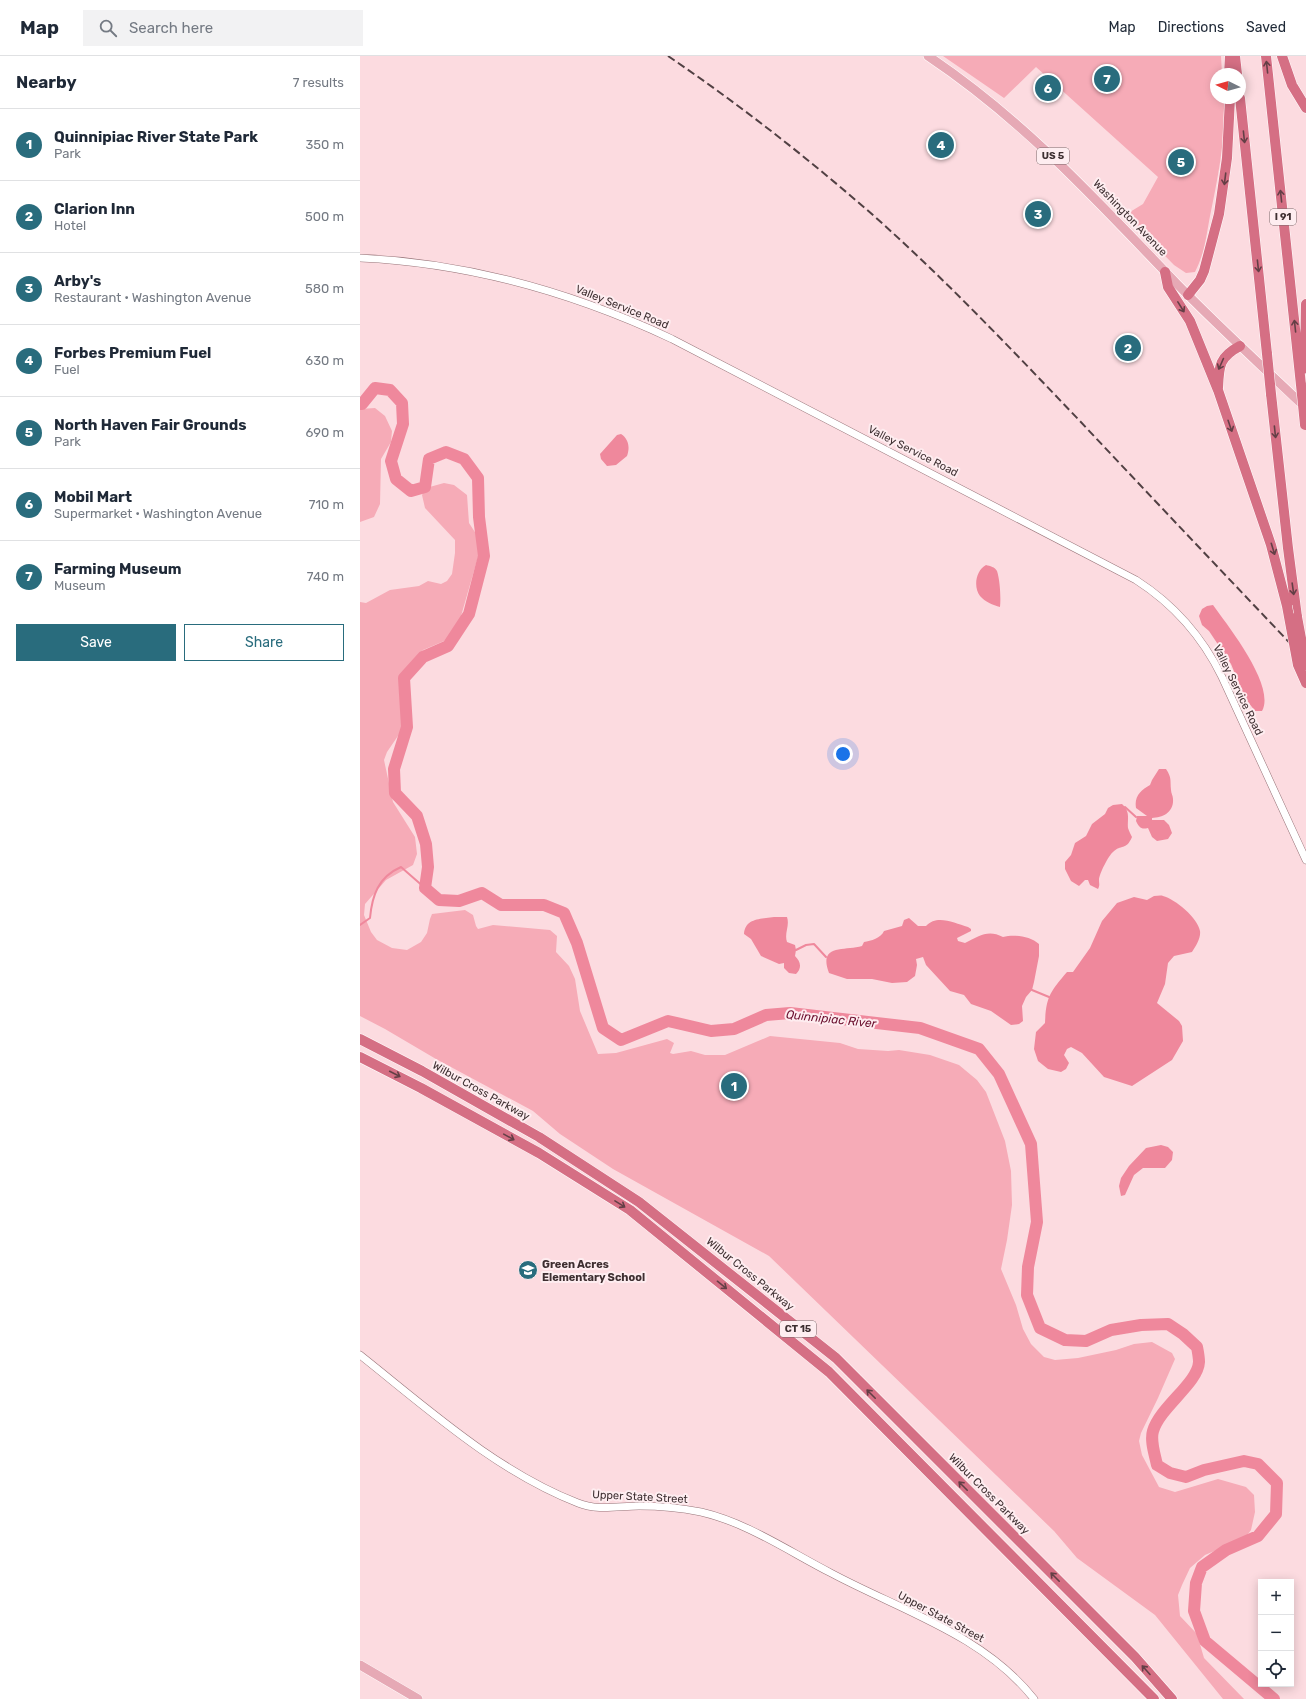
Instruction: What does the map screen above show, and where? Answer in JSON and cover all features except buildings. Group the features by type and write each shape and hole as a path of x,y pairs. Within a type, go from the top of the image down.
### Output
{"highway":[{"path":"1229,68 1230,56"},
{"path":"1236,56 1237,68"},
{"name":"I 91","path":"1266,56 1306,429"},
{"path":"1282,56 1292,86 1306,108"},
{"path":"1188,295 1203,274 1219,214 1227,158 1230,104"},
{"path":"1241,104 1288,548 1297,617 1306,665"},
{"path":"1165,272 1168,287 1190,321 1218,390 1271,545 1286,606 1298,665 1306,683"},
{"path":"1301,382 1305,359 1306,304"},
{"path":"1218,390 1218,372 1221,362 1228,353 1240,346"},
{"name":"Wilbur Cross Parkway","path":"360,1039 422,1071 539,1137 640,1202 836,1358 1135,1657 1172,1699"},
{"name":"CT 15","path":"360,1057 421,1088 539,1153 630,1210 829,1372 1154,1699"}],"main road":[{"name":"Washington Avenue","path":"928,56 978,91 1042,146 1079,182 1188,295 1306,408"},
{"path":"360,1665 418,1699"}],"street":[{"name":"Valley Service Road","path":"360,258 438,265 481,274 560,295 641,324 679,342 1136,580 1163,599 1179,614 1208,651 1222,677 1306,860"},
{"name":"Upper State Street","path":"360,1355 446,1423 490,1455 520,1474 562,1496 594,1508 638,1506 676,1508 730,1520 830,1573 962,1639 982,1651 1013,1676 1034,1699"}],"shaded area":[{"path":"943,56 1221,56 1222,68 1210,68 1210,104 1224,104 1223,143 1205,244 1195,272 1186,273 1174,265 1125,215 1143,204 1158,177 1036,67 1004,98"},
{"path":"375,408 385,416 392,431 391,442 381,459 380,504 374,517 360,522 360,409"},
{"path":"621,434 626,438 628,444 627,456 616,465 607,466 601,459 600,454 617,435"},
{"path":"444,483 454,485 467,495 469,523 482,543 461,616 459,629 451,638 423,650 404,676 403,696 406,713 402,730 387,752 384,760 393,802 415,837 417,854 413,865 386,880 365,904 364,915 371,932 377,940 392,948 407,950 421,942 427,933 432,914 465,910 473,915 478,929 493,925 550,930 557,936 556,952 569,966 575,979 580,1011 598,1054 616,1053 667,1039 674,1043 670,1053 673,1054 691,1051 705,1055 725,1055 770,1036 840,1043 858,1049 888,1051 899,1050 930,1055 959,1065 977,1080 986,1092 1005,1141 1011,1171 1012,1205 1001,1269 1016,1305 1023,1329 1031,1344 1044,1357 1055,1360 1078,1358 1116,1350 1134,1344 1152,1342 1172,1353 1175,1359 1141,1433 1139,1441 1142,1455 1159,1487 1175,1492 1218,1479 1246,1487 1254,1495 1255,1512 1251,1530 1245,1538 1205,1555 1190,1568 1178,1595 1180,1616 1197,1634 1204,1658 1244,1699 1223,1699 1155,1615 1077,1558 1054,1531 769,1256 613,1169 560,1134 533,1111 360,1016 360,602 366,603 390,590 419,586 428,581 441,584 447,581 452,574 455,540 425,508 422,495 426,488"},
{"path":"986,565 997,571 1000,589 1000,607 987,602 978,592 976,584 978,575"},
{"path":"1213,605 1239,641 1257,672 1265,700 1262,711 1255,711 1245,698 1231,664 1209,631 1202,625 1199,616 1202,609"},
{"path":"1159,769 1166,769 1169,775 1173,804 1170,811 1164,815 1152,818 1152,820 1164,820 1169,825 1172,833 1168,839 1157,841 1152,837 1148,828 1142,828 1137,823 1137,816 1147,816 1136,808 1136,800 1139,794 1150,785"},
{"path":"1122,804 1128,813 1128,828 1132,837 1130,841 1125,846 1118,848 1109,857 1104,865 1099,880 1098,889 1090,885 1088,880 1085,880 1079,886 1071,881 1065,869 1065,862 1071,855 1075,843 1086,836 1092,824 1105,814 1108,808 1113,805"},
{"path":"1154,896 1163,896 1174,901 1191,915 1200,931 1197,945 1192,952 1174,956 1168,963 1165,984 1157,1003 1179,1021 1182,1026 1183,1041 1172,1060 1132,1086 1104,1077 1082,1053 1071,1047 1067,1049 1064,1055 1069,1063 1066,1069 1061,1072 1048,1069 1038,1061 1034,1049 1036,1032 1045,1023 1046,1007 1053,990 1067,972 1073,972 1090,948 1102,921 1117,903 1134,897 1147,900"},
{"path":"787,917 788,923 786,939 787,942 795,945 795,956 799,960 800,965 796,974 789,973 784,968 784,963 779,964 761,956 751,939 744,934 747,925 754,920"},
{"path":"909,918 918,926 926,926 930,922 946,920 968,927 971,931 957,938 958,941 965,943 984,934 993,934 1003,937 1022,936 1039,944 1039,956 1032,990 1026,997 1022,1006 1023,1021 1019,1024 1011,1025 991,1011 971,1004 964,995 950,991 926,965 923,957 916,959 917,965 915,976 907,982 892,983 872,979 847,979 829,973 827,957 830,953 835,950 862,946 864,942 873,940 884,931 902,926 904,920"},
{"path":"1161,1145 1168,1147 1173,1152 1172,1160 1165,1168 1143,1168 1134,1175 1125,1195 1121,1196 1119,1186 1121,1178 1129,1166 1146,1148"}],"waterway":[{"name":"Quinnipiac River","path":"360,404 362,404 375,388 390,390 402,403 403,424 391,461 396,479 411,491 425,487 429,459 446,452 464,459 478,478 479,517 484,556 469,614 448,646 423,657 404,678 407,727 394,769 395,793 417,816 426,844 428,867 425,888 439,900 459,901 482,893 501,905 544,905 564,913 577,943 603,1028 621,1040 668,1021 711,1031 734,1029 766,1015 790,1013 920,1028 979,1049 999,1074 1031,1144 1037,1222 1028,1267 1027,1295 1040,1328 1065,1340 1086,1341 1111,1330 1141,1325 1168,1324 1183,1334 1197,1347 1199,1362 1197,1370 1192,1378 1163,1413 1153,1431 1152,1444 1157,1465 1170,1473 1186,1477 1204,1470 1244,1461 1258,1464 1277,1483 1276,1514 1258,1536 1226,1550 1202,1567 1196,1583 1194,1611 1205,1641 1274,1699"},
{"path":"1125,807 1136,817"},
{"path":"360,925 370,918 372,902 378,888 393,871 401,867 425,888"},
{"path":"796,950 806,945 814,944 826,957"},
{"path":"1032,990 1049,997"}],"railway":[{"path":"668,56 748,113 799,153 901,240 1028,367 1306,660"}],"place":[{"name":"Farming Museum","path":"1107,79"},
{"name":"Mobil Mart","path":"1048,88"},
{"name":"Forbes Premium Fuel","path":"941,145"},
{"name":"North Haven Fair Grounds","path":"1181,162"},
{"name":"Arby's","path":"1038,214"},
{"name":"Clarion Inn","path":"1128,348"},
{"name":"Quinnipiac River State Park","path":"734,1086"},
{"name":"Green Acres Elementary School","path":"528,1270"}]}
